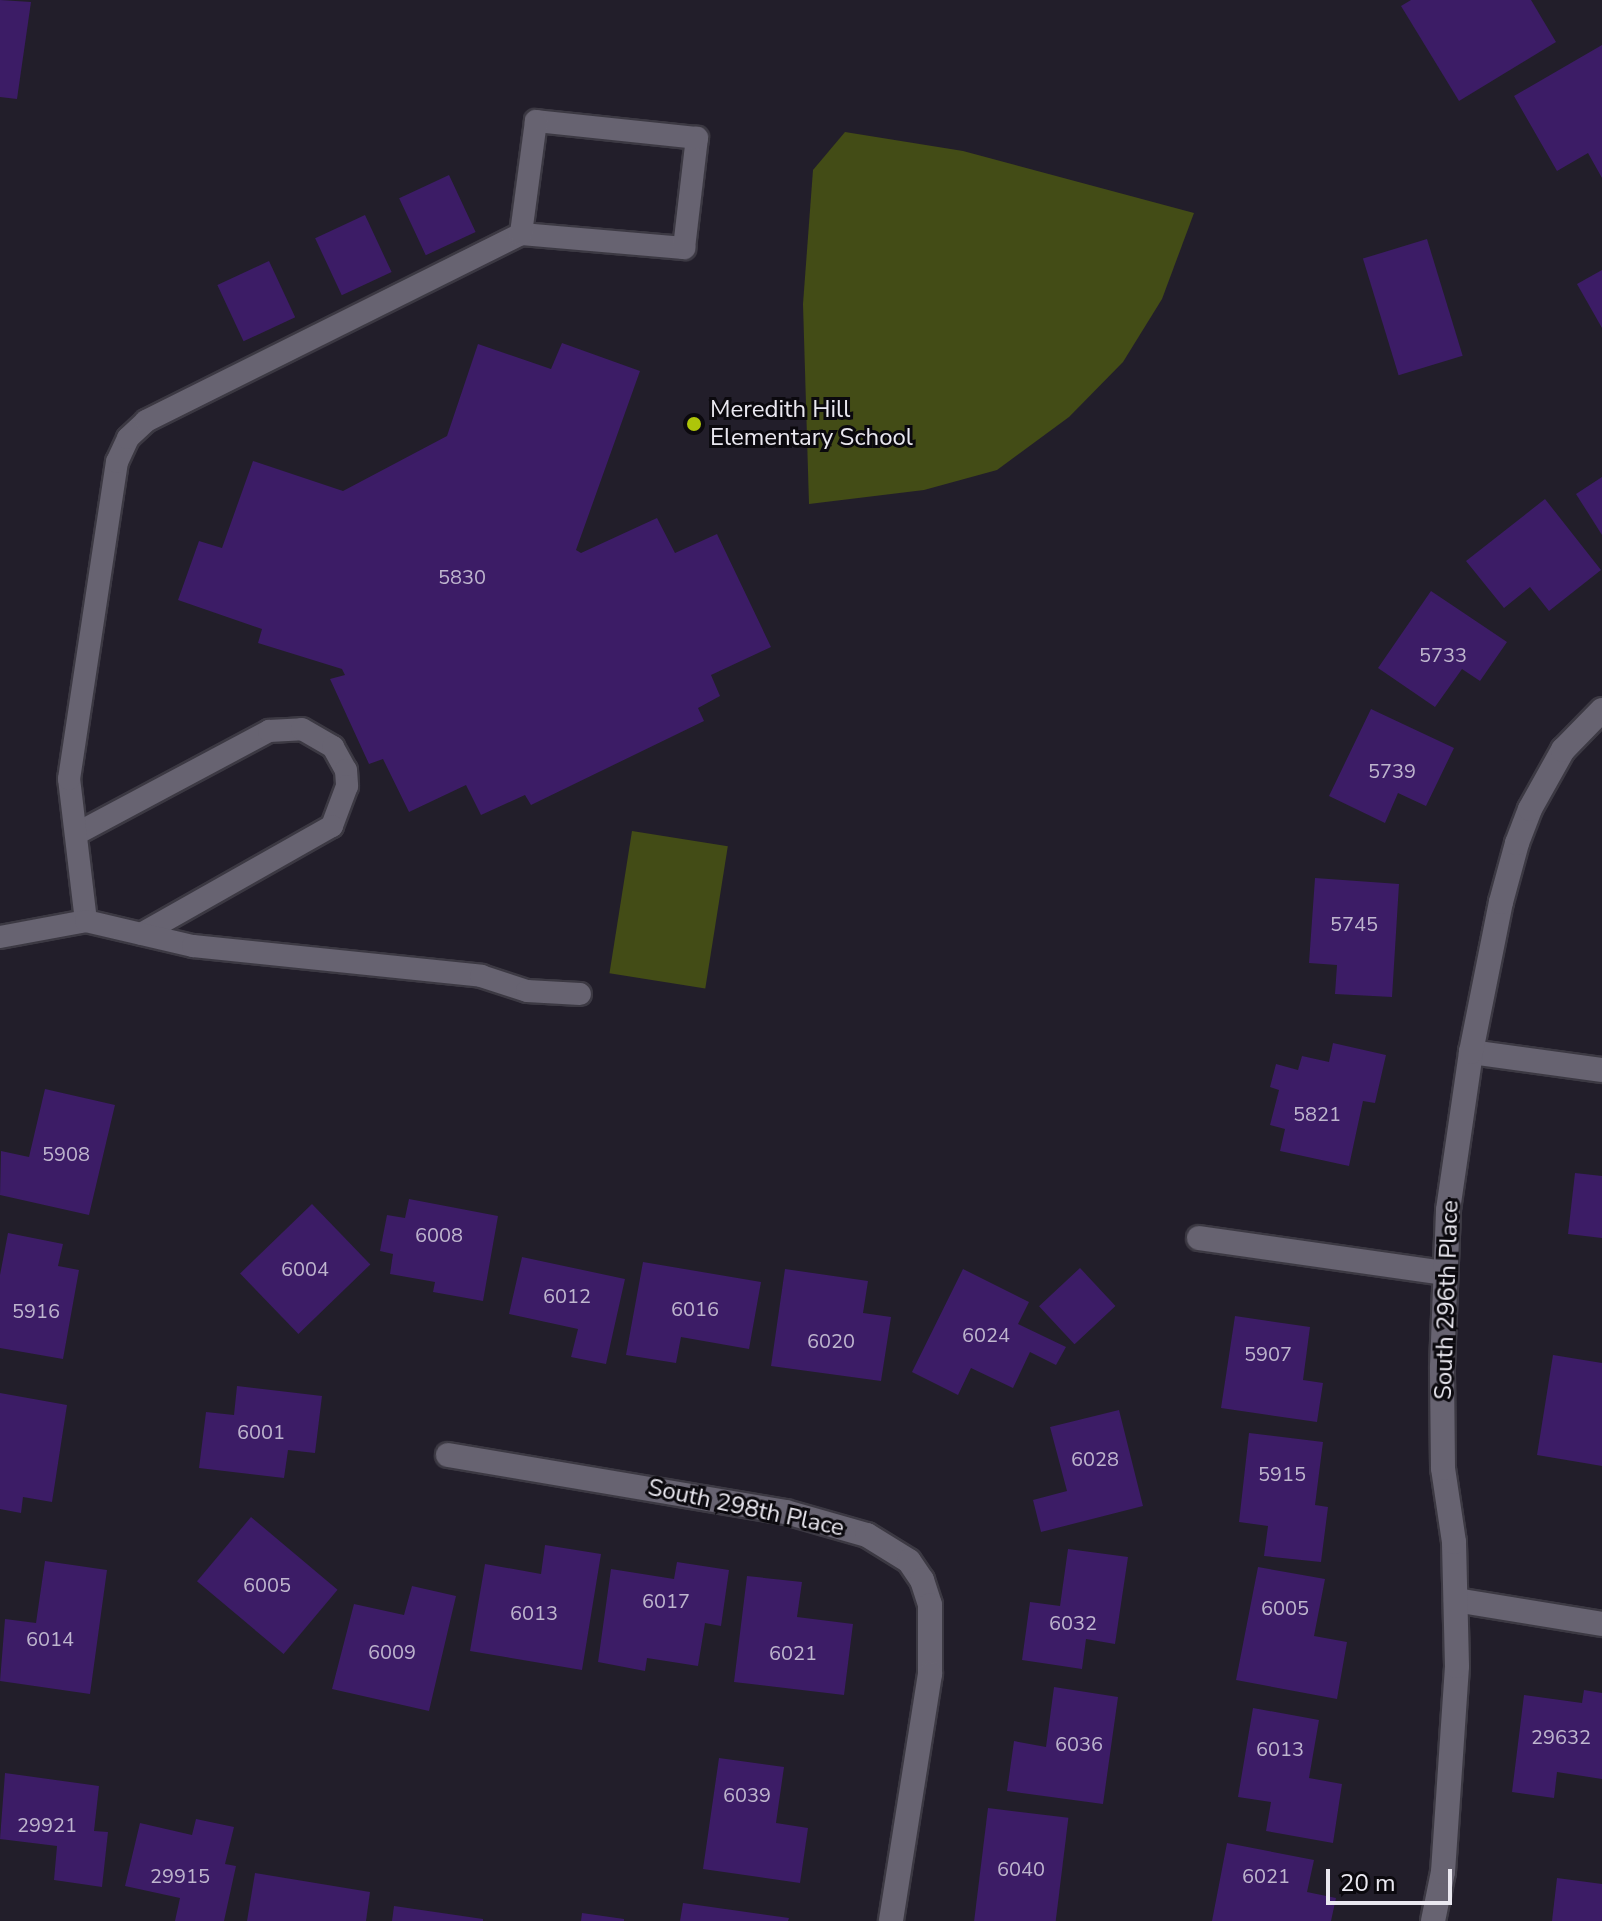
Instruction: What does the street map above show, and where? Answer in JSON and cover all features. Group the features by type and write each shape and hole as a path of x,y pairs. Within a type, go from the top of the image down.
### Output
{"street":[{"name":"South 296th Place","path":"1433,1921 1443,1872 1455,1737 1454,1542 1443,1468 1448,1210 1471,1052 1501,902 1517,843 1530,809 1563,750 1602,710"},
{"path":"1471,1052 1602,1070"},
{"path":"1199,1238 1446,1273"},
{"name":"South 298th Place","path":"448,1455 786,1512 867,1535 909,1561 927,1593 932,1628 930,1674 891,1921"},
{"path":"1456,1600 1602,1624"}],"lane":[{"path":"86,921 69,779 117,462 128,438 146,421 521,234 684,248 697,138 536,121 521,234"},
{"path":"76,834 269,731 302,729 333,747 346,770 347,786 332,826 141,934"},
{"path":"0,937 86,921 193,946 481,976 527,991 580,994"}],"green space":[{"path":"845,132 963,151 1194,213 1162,299 1123,362 1069,417 997,470 924,490 809,504 803,304 813,170"},
{"path":"632,831 728,846 705,988 609,973"}],"building":[{"path":"0,0 31,2 17,99 0,97"},
{"path":"1411,0 1531,0 1556,42 1459,101 1401,6"},
{"path":"1602,45 1602,178 1588,153 1557,171 1514,96"},
{"path":"449,175 476,232 426,255 399,198"},
{"path":"365,215 392,272 342,295 315,238"},
{"path":"1427,239 1463,356 1399,375 1363,259"},
{"path":"269,261 295,317 244,341 217,285"},
{"path":"1602,270 1602,328 1577,284"},
{"path":"562,343 640,371 576,550 581,553 657,518 675,553 717,534 771,647 711,675 720,696 698,708 704,721 531,805 525,795 481,815 466,785 409,812 383,759 369,764 330,679 345,675 342,669 258,643 262,629 178,600 199,541 222,548 253,461 343,491 447,436 478,344 551,369"},
{"path":"1602,477 1602,535 1576,494"},
{"path":"1545,499 1601,570 1549,611 1530,587 1504,608 1466,561"},
{"path":"1431,591 1507,642 1480,681 1462,669 1435,707 1378,668"},
{"path":"1371,709 1454,748 1426,806 1398,793 1385,823 1329,796"},
{"path":"1315,878 1399,884 1392,997 1335,994 1337,965 1309,963"},
{"path":"1333,1043 1386,1055 1375,1103 1363,1101 1349,1166 1280,1151 1285,1129 1270,1125 1279,1090 1270,1087 1276,1064 1298,1070 1302,1056 1329,1062"},
{"path":"45,1089 115,1105 89,1215 0,1195 1,1151 29,1157"},
{"path":"1575,1173 1602,1176 1602,1238 1568,1234"},
{"path":"409,1199 498,1216 483,1301 433,1292 435,1282 390,1274 393,1254 380,1251 387,1215 405,1218"},
{"path":"312,1204 370,1264 298,1334 240,1273"},
{"path":"8,1233 63,1244 58,1266 79,1270 63,1359 0,1348 0,1275"},
{"path":"522,1257 625,1279 606,1364 571,1357 578,1329 509,1314"},
{"path":"643,1262 761,1282 749,1349 681,1337 676,1363 626,1355"},
{"path":"1080,1268 1115,1306 1075,1344 1039,1306"},
{"path":"785,1269 868,1281 863,1313 891,1317 881,1381 771,1366"},
{"path":"963,1269 1029,1302 1018,1324 1066,1347 1056,1365 1030,1352 1013,1388 971,1368 958,1395 912,1372"},
{"path":"1235,1316 1310,1327 1303,1380 1323,1383 1317,1422 1221,1408"},
{"path":"1553,1355 1602,1363 1602,1466 1537,1455"},
{"path":"237,1386 322,1396 315,1453 288,1450 284,1478 199,1468 206,1412 234,1415"},
{"path":"0,1393 67,1405 52,1502 23,1497 21,1513 0,1509"},
{"path":"1119,1410 1143,1506 1041,1532 1033,1500 1067,1491 1050,1427"},
{"path":"1249,1433 1323,1442 1315,1505 1328,1507 1321,1562 1264,1556 1268,1526 1239,1522"},
{"path":"251,1517 338,1590 284,1654 197,1581"},
{"path":"545,1545 601,1554 582,1670 470,1651 485,1564 541,1574"},
{"path":"1068,1549 1128,1557 1115,1644 1086,1639 1082,1669 1022,1660 1030,1602 1060,1606"},
{"path":"45,1561 107,1570 90,1694 0,1681 5,1619 36,1623"},
{"path":"677,1562 729,1570 721,1626 705,1623 698,1666 647,1658 645,1671 598,1662 611,1569 674,1579"},
{"path":"1258,1567 1325,1579 1314,1636 1347,1642 1337,1699 1236,1680"},
{"path":"747,1576 802,1582 797,1617 853,1624 844,1695 734,1682"},
{"path":"412,1586 456,1596 429,1711 332,1689 354,1604 404,1615"},
{"path":"1054,1687 1118,1697 1103,1804 1007,1791 1014,1741 1046,1747"},
{"path":"1584,1690 1602,1693 1602,1779 1557,1772 1554,1798 1512,1792 1524,1695 1582,1703"},
{"path":"1253,1708 1319,1720 1309,1778 1342,1784 1333,1843 1266,1831 1271,1802 1238,1797"},
{"path":"719,1758 784,1767 776,1823 808,1828 800,1883 703,1869"},
{"path":"5,1773 99,1786 94,1831 108,1832 102,1887 54,1880 57,1846 0,1839"},
{"path":"988,1808 1068,1818 1056,1921 974,1921"},
{"path":"196,1819 234,1827 225,1864 236,1866 224,1921 175,1921 180,1898 125,1886 140,1823 192,1835"},
{"path":"1227,1843 1314,1860 1307,1892 1336,1898 1331,1921 1212,1921"},
{"path":"255,1873 370,1892 366,1921 247,1921"},
{"path":"1557,1878 1602,1884 1602,1921 1552,1921"},
{"path":"683,1903 789,1918 788,1921 680,1921"},
{"path":"394,1906 483,1919 483,1921 392,1921"},
{"path":"582,1913 624,1919 624,1921 581,1921"}],"place":[{"name":"Meredith Hill Elementary School","path":"694,424"}]}
